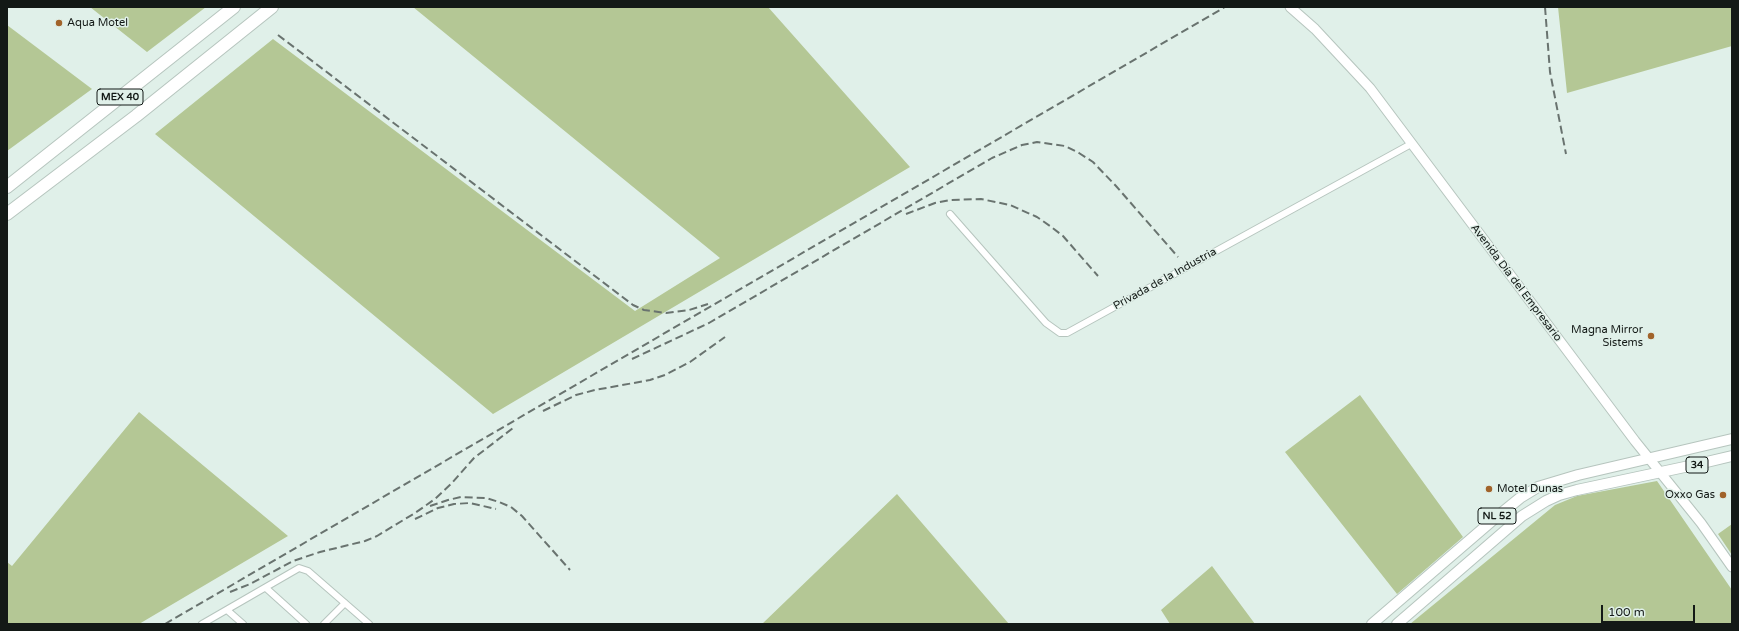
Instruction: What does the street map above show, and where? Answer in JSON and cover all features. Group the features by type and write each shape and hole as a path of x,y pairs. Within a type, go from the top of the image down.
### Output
{"highway":[{"name":"MEX 40","path":"7,187 234,7"},
{"name":"MEX 40","path":"7,214 136,116 272,7"}],"main road":[{"name":"34","path":"1649,459 1732,439"},
{"name":"34","path":"1661,473 1732,456"},
{"name":"NL 52","path":"1372,624 1493,520 1538,487 1578,475 1649,459"},
{"name":"NL 52","path":"1397,624 1522,516 1538,505 1558,495 1577,490 1661,473"}],"street":[{"name":"Avenida Día del Empresario","path":"1290,7 1311,25 1370,88 1649,459 1701,523 1732,567"},
{"name":"Privada de la Industria","path":"950,214 1046,323 1060,333 1067,333 1411,144"},
{"path":"202,624 300,568 308,571 368,624"},
{"path":"266,588 306,624"},
{"path":"324,624 344,603"},
{"path":"227,610 243,624"}],"green space":[{"path":"90,7 206,7 147,52"},
{"path":"413,7 768,7 910,167 493,414 155,134 273,39 635,311 720,258"},
{"path":"1558,7 1732,7 1732,46 1567,93"},
{"path":"7,25 92,89 7,151"},
{"path":"1360,395 1463,537 1397,594 1285,452"},
{"path":"139,412 288,536 139,624 7,624 7,562 12,566"},
{"path":"1657,481 1732,590 1732,624 1410,624 1555,505 1577,496"},
{"path":"897,494 1009,624 762,624"},
{"path":"1732,524 1732,555 1718,534"},
{"path":"1212,566 1255,624 1170,624 1161,610"}],"railway":[{"path":"165,624 1225,7"},
{"path":"1545,7 1550,72 1566,154"},
{"path":"278,35 633,305 644,310 666,313 689,310 708,304"},
{"path":"632,359 709,323 992,158 1022,145 1037,142 1065,146 1093,162 1178,257"},
{"path":"906,214 935,203 951,200 981,199 1010,205 1037,217 1063,236 1098,276"},
{"path":"543,411 576,395 650,380 665,375 690,362 725,337"},
{"path":"230,592 250,584 293,561 320,552 365,541 377,536 435,499 452,483 474,458 513,428"},
{"path":"430,506 461,497 486,498 511,507 522,516 570,570"},
{"path":"415,519 438,508 454,504 470,503 496,509"}],"place":[{"name":"Aqua Motel","path":"59,23"},
{"name":"Magna Mirror Sistems","path":"1651,336"},
{"name":"Motel Dunas","path":"1489,489"},
{"name":"Oxxo Gas","path":"1723,495"}]}
